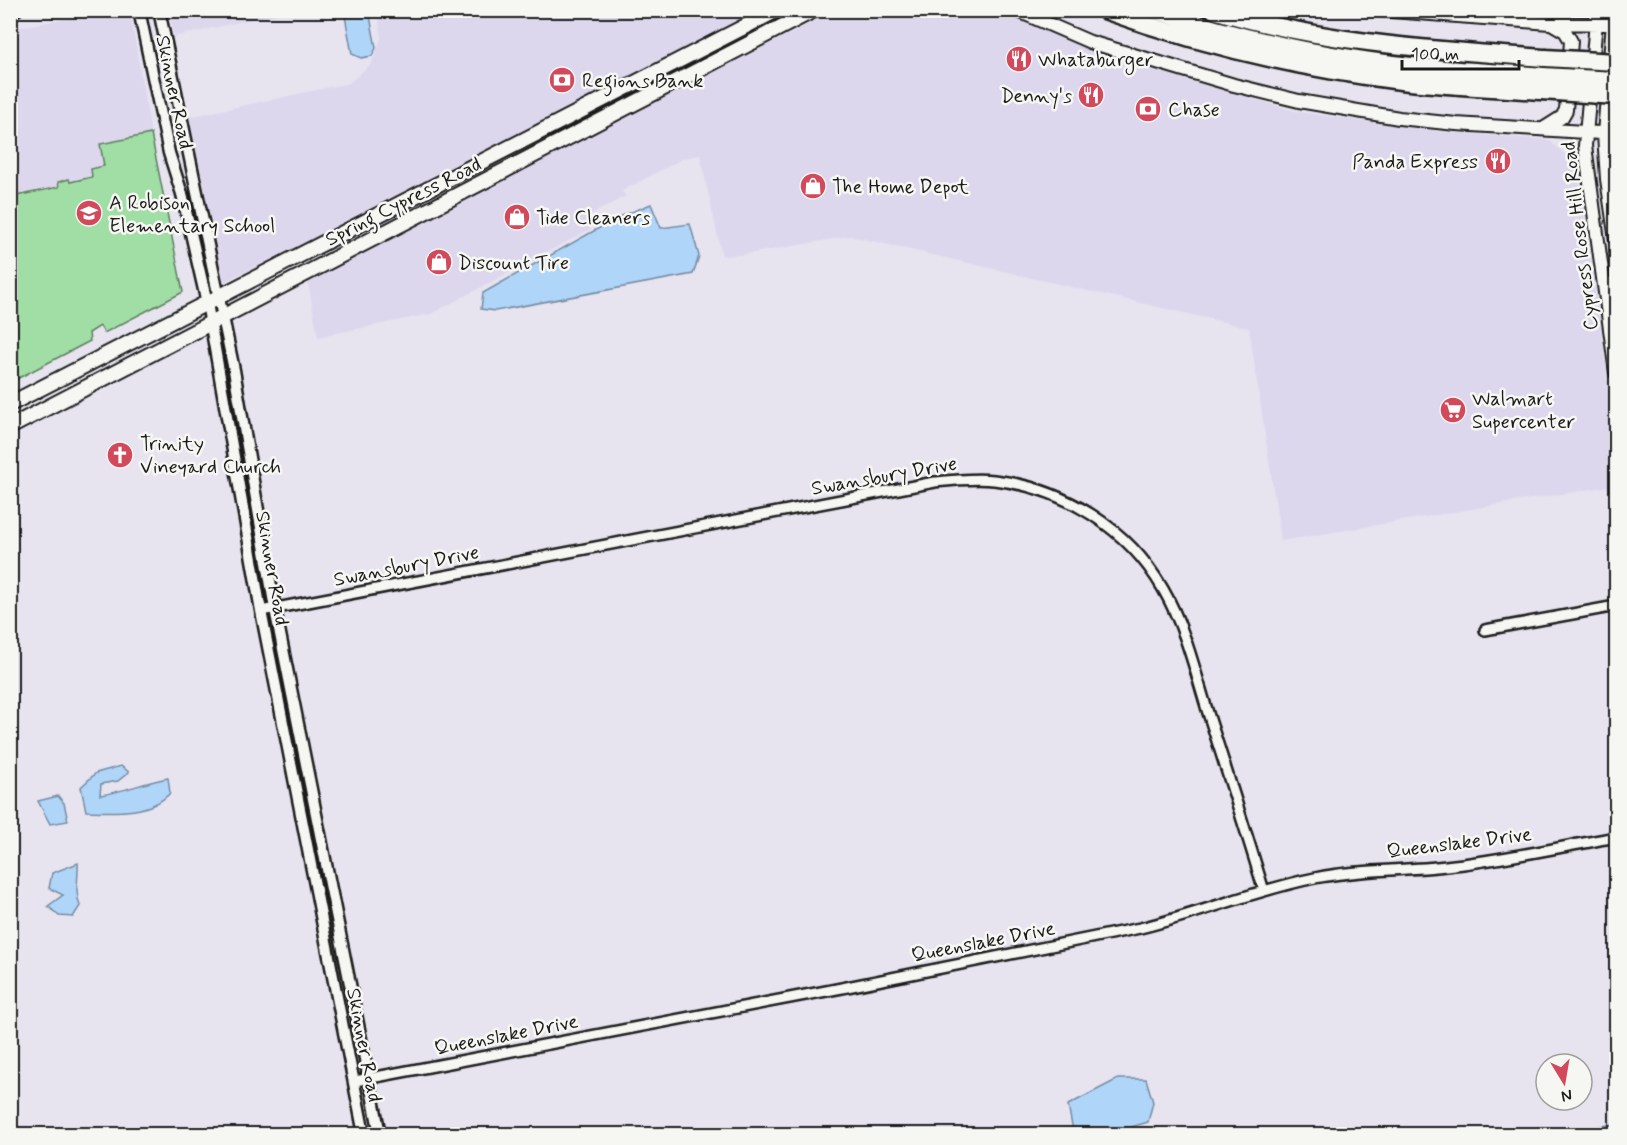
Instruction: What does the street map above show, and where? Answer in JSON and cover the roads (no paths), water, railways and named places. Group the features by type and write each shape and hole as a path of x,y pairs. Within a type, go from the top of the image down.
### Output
{"highway":[{"path":"1104,10 1187,38 1270,59 1398,80 1542,83 1617,80"},
{"path":"1154,10 1236,35 1358,59 1542,83 1617,96"},
{"path":"1214,10 1285,28 1349,40 1428,50 1617,62"}],"main road":[{"name":"Spring Cypress Road","path":"10,404 777,10"},
{"name":"Spring Cypress Road","path":"10,427 814,10"},
{"path":"1016,10 1090,42 1234,86 1299,101 1399,118 1610,134"},
{"path":"1378,10 1550,23 1597,17 1615,24"},
{"name":"Cypress Rose Hill Road","path":"1614,10 1608,179 1617,240"},
{"name":"Cypress Rose Hill Road","path":"1597,17 1585,146 1588,175 1610,284 1617,373"},
{"path":"1544,129 1562,117 1566,110 1571,41 1565,31 1550,23"},
{"path":"690,55 699,70"},
{"path":"519,143 529,158"},
{"path":"390,209 396,227"},
{"path":"39,390 48,407"}],"street":[{"path":"10,12 17,10"},
{"name":"Skinner Road","path":"139,10 170,153 186,212 213,300 223,316 275,609 380,1134"},
{"name":"Skinner Road","path":"159,10 213,300 210,324 261,611 364,1134"},
{"name":"Swansbury Drive","path":"261,611 935,482 982,479 1030,487 1087,511 1114,530 1141,556 1164,591 1193,662 1264,891"},
{"path":"241,493 255,491"},
{"path":"1485,630 1617,606"},
{"path":"291,762 305,759"},
{"name":"Queenslake Drive","path":"355,1081 1140,928 1180,919 1264,891 1340,873 1474,863 1617,837"}],"water":[{"path":"344,11 369,11 376,48 372,56 361,58 352,54"},
{"path":"651,204 661,228 690,224 699,256 693,274 495,311 481,309 483,293 617,218"},
{"path":"121,766 129,772 118,781 101,784 100,795 168,778 170,793 162,800 142,809 119,812 86,811 81,787 96,773"},
{"path":"58,796 64,803 68,821 50,824 38,801"},
{"path":"78,863 77,889 80,906 73,917 59,916 48,906 63,895 49,888 52,873"},
{"path":"1118,1079 1146,1079 1153,1102 1148,1122 1100,1135 1090,1136 1073,1131 1068,1105"}],"waterway":[{"path":"1556,1134 1616,1124"}],"place":[{"name":"Whataburger","path":"1019,59"},
{"name":"Regions Bank","path":"562,80"},
{"name":"Denny's","path":"1091,95"},
{"name":"Chase","path":"1148,109"},
{"name":"Panda Express","path":"1498,161"},
{"name":"The Home Depot","path":"813,186"},
{"name":"A Robison Elementary School","path":"89,213"},
{"name":"Tide Cleaners","path":"517,217"},
{"name":"Discount Tire","path":"439,262"},
{"name":"Walmart Supercenter","path":"1453,410"},
{"name":"Trinity Vineyard Church","path":"120,455"}]}
